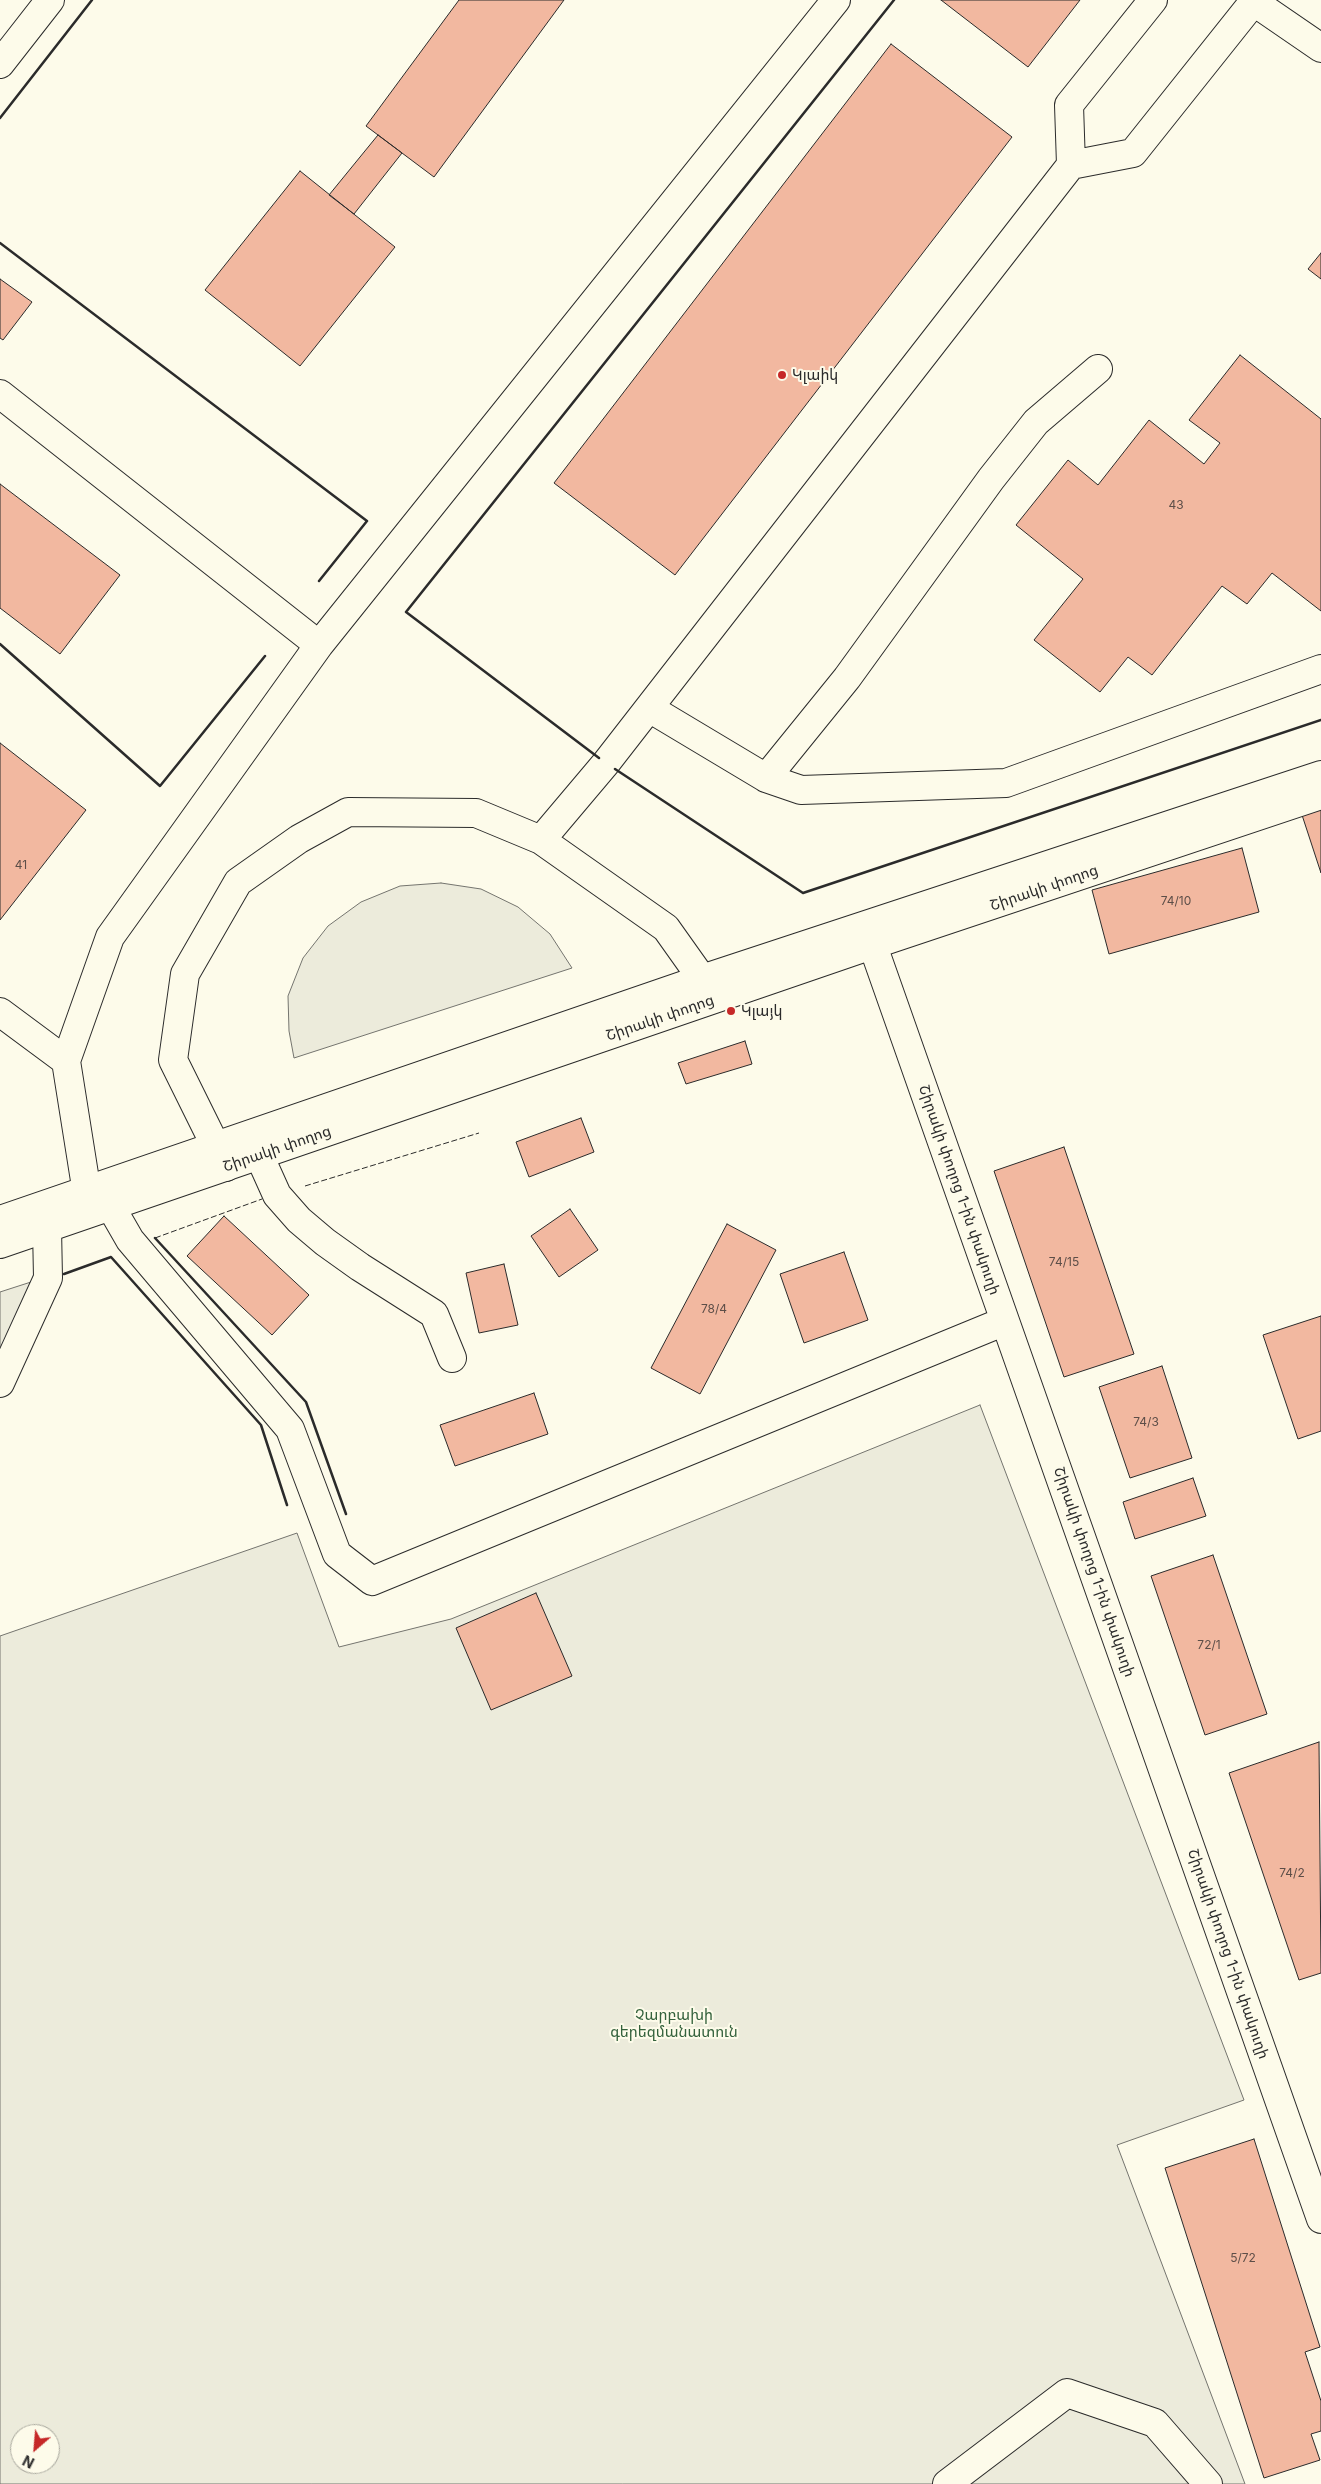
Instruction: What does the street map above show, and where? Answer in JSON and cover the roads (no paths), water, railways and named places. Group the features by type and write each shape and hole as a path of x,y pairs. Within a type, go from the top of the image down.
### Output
{"main road":[{"path":"0,64 50,0"},
{"path":"836,0 319,645 110,937 66,1061 96,1204 130,1240 290,1429 337,1554 372,1581 1005,1321"},
{"path":"541,840 606,763 1071,165 1069,104 1153,0"},
{"path":"1071,165 1133,153 1254,1 1321,48"},
{"path":"766,778 847,678 991,480 1036,422 1098,369"},
{"path":"0,394 319,645"},
{"path":"649,708 766,778 801,790 1006,783 1321,669"},
{"name":"Շիրակի փողոց","path":"0,1220 50,1215 96,1204 220,1156 869,935 1321,775"},
{"name":"Շիրակի փողոց","path":"869,935 1321,795"},
{"path":"220,1156 173,1060 185,974 238,882 299,839 348,812 476,814 541,840 666,928 709,989"},
{"name":"Շիրակի փողոց 1-ին փակուղի","path":"869,935 1321,2219"},
{"name":"Շիրակի փողոց","path":"220,1156 260,1155 709,989"},
{"path":"0,1012 66,1061"},
{"path":"260,1155 277,1195 299,1220 353,1262 434,1314 452,1358"},
{"path":"0,1383 48,1278 50,1215"},
{"name":"Շիրակի փողոց","path":"0,1244 50,1215"},
{"path":"948,2484 1067,2393 1155,2424 1208,2484"}],"place":[{"name":"Կլաիկ","path":"782,375"},
{"name":"Կլայկ","path":"731,1011"}],"park label":[{"name":"Չարբախի գերեզմանատուն","path":"674,2024"}]}
